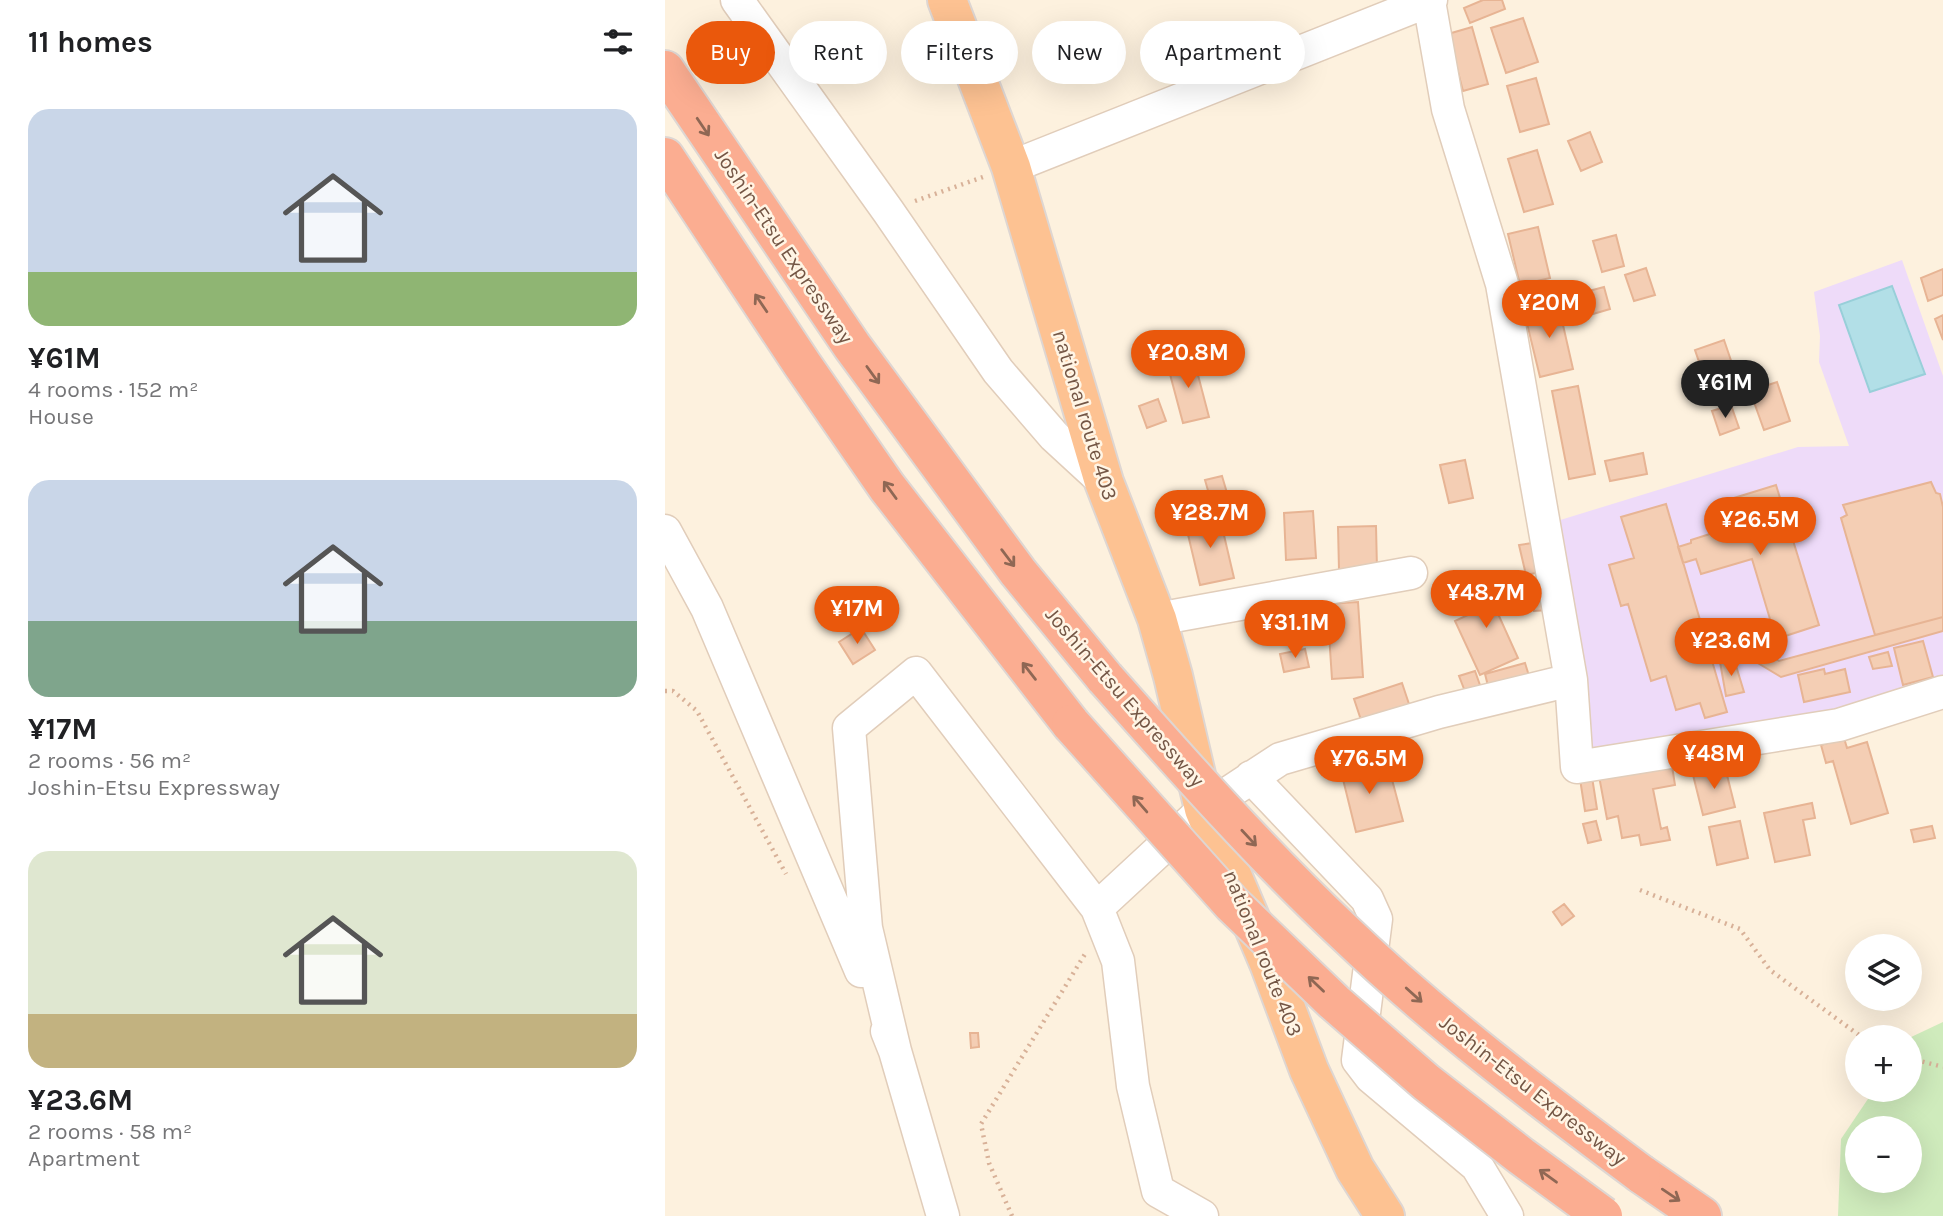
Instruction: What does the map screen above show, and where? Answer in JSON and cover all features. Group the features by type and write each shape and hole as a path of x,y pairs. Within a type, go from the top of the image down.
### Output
{"highway":[{"name":"national route 403","path":"947,0 1011,167 1104,482 1157,620 1204,809 1269,963 1309,1070 1355,1169 1385,1216"},
{"name":"Joshin-Etsu Expressway","path":"665,70 852,346 1018,572 1105,678 1252,840 1345,933 1464,1037 1538,1097 1702,1216"},
{"path":"665,157 887,487 1071,724 1233,904 1334,1002 1426,1082 1603,1216"}],"street":[{"path":"737,0 998,371 1054,436 1104,482"},
{"path":"1011,167 1430,0 1448,109 1502,284 1571,680 1577,767 1839,725 1943,692"},
{"path":"665,531 707,608 895,1051"},
{"path":"1157,620 1411,573"},
{"path":"943,1216 895,1051 866,928 849,728 916,673 1100,915 1118,961 1133,1086 1158,1191 1202,1216"},
{"path":"1100,915 1204,809 1280,759 1439,712 1571,680"},
{"path":"1251,777 1367,900 1376,919 1358,1060 1371,1077 1477,1166 1507,1216"}],"path":[{"path":"888,211 1011,167"},
{"path":"1640,890 1740,929 1770,970 1845,1025"},
{"path":"1011,1216 989,1163 981,1124 1100,915"},
{"path":"1922,1061 1943,1067"}],"shaded area":[{"path":"1902,260 1943,376 1943,684 1839,717 1590,749 1544,525 1798,447 1849,446 1819,362 1820,336 1814,292"}],"green space":[{"path":"1943,1022 1943,1216 1838,1216 1841,1139 1845,1133 1845,1193 1922,1193 1922,1116 1856,1116 1866,1102 1922,1102 1922,1032"}],"water":[{"path":"1892,286 1925,374 1870,392 1839,305"}],"building":[{"path":"1483,0 1502,0 1505,9 1470,23 1464,8"},
{"path":"1523,18 1538,62 1506,73 1491,28"},
{"path":"1472,27 1488,84 1463,91 1448,34"},
{"path":"1536,78 1549,124 1520,132 1507,86"},
{"path":"1590,132 1602,162 1581,171 1568,141"},
{"path":"1537,150 1553,204 1524,212 1508,159"},
{"path":"1538,227 1550,278 1520,285 1508,234"},
{"path":"1616,235 1624,266 1602,272 1593,241"},
{"path":"1646,268 1655,295 1634,301 1625,275"},
{"path":"1943,269 1943,295 1928,301 1921,278"},
{"path":"1604,287 1610,309 1576,319 1570,296"},
{"path":"1558,303 1573,369 1540,377 1524,311"},
{"path":"1943,315 1943,340 1935,319"},
{"path":"1724,340 1740,387 1711,397 1695,350"},
{"path":"1193,356 1209,417 1183,423 1167,363"},
{"path":"1777,382 1790,421 1764,430 1750,391"},
{"path":"1578,386 1595,474 1569,479 1552,391"},
{"path":"1158,399 1166,421 1147,428 1139,406"},
{"path":"1731,405 1739,428 1720,435 1712,411"},
{"path":"1643,453 1647,474 1610,481 1605,461"},
{"path":"1465,460 1473,498 1449,503 1440,465"},
{"path":"1222,476 1230,503 1213,508 1205,480"},
{"path":"1931,482 1936,493 1940,494 1943,507 1943,617 1875,635 1841,518 1847,515 1843,505"},
{"path":"1776,485 1819,625 1776,639 1752,559 1701,574 1696,559 1683,563 1678,547 1713,533 1709,517 1737,509 1734,498"},
{"path":"1666,504 1727,712 1705,718 1700,703 1676,710 1666,676 1651,681 1628,604 1621,606 1609,565 1634,558 1621,517"},
{"path":"1313,511 1316,558 1286,560 1284,513"},
{"path":"1219,514 1234,578 1200,585 1185,522"},
{"path":"1376,526 1377,569 1339,570 1338,527"},
{"path":"1539,542 1545,571 1526,575 1519,545"},
{"path":"1545,579 1549,610 1534,611 1529,582"},
{"path":"1494,582 1502,601 1494,605 1518,658 1480,675 1455,621 1470,614 1462,596"},
{"path":"1358,602 1363,677 1332,679 1327,604"},
{"path":"1943,617 1943,631 1781,677 1741,653 1712,660 1707,645 1740,636 1779,661"},
{"path":"861,628 875,650 853,664 839,642"},
{"path":"1923,641 1933,677 1903,685 1894,648"},
{"path":"1305,649 1309,667 1284,672 1280,654"},
{"path":"1888,652 1892,666 1873,669 1869,657"},
{"path":"1734,659 1744,692 1726,696 1720,662"},
{"path":"1525,663 1530,679 1489,690 1485,674"},
{"path":"1824,669 1825,674 1845,669 1850,692 1804,702 1798,675"},
{"path":"1475,671 1481,688 1466,694 1459,676"},
{"path":"1402,683 1410,707 1362,723 1354,699"},
{"path":"1844,738 1847,748 1867,742 1888,813 1851,824 1833,761 1826,763 1821,745"},
{"path":"1358,754 1364,778 1390,772 1403,821 1356,832 1338,759"},
{"path":"1672,766 1675,785 1653,789 1661,829 1667,827 1670,840 1641,845 1639,835 1622,838 1618,816 1607,819 1599,776"},
{"path":"1725,767 1735,807 1703,815 1693,775"},
{"path":"1592,777 1597,809 1585,811 1580,779"},
{"path":"1812,803 1815,818 1803,820 1810,855 1775,862 1764,813"},
{"path":"1596,821 1601,840 1588,843 1583,824"},
{"path":"1740,821 1748,858 1717,865 1709,827"},
{"path":"1932,826 1935,838 1914,842 1911,830"},
{"path":"1564,904 1574,916 1562,925 1553,912"},
{"path":"970,1033 978,1033 979,1047 971,1048"}]}
